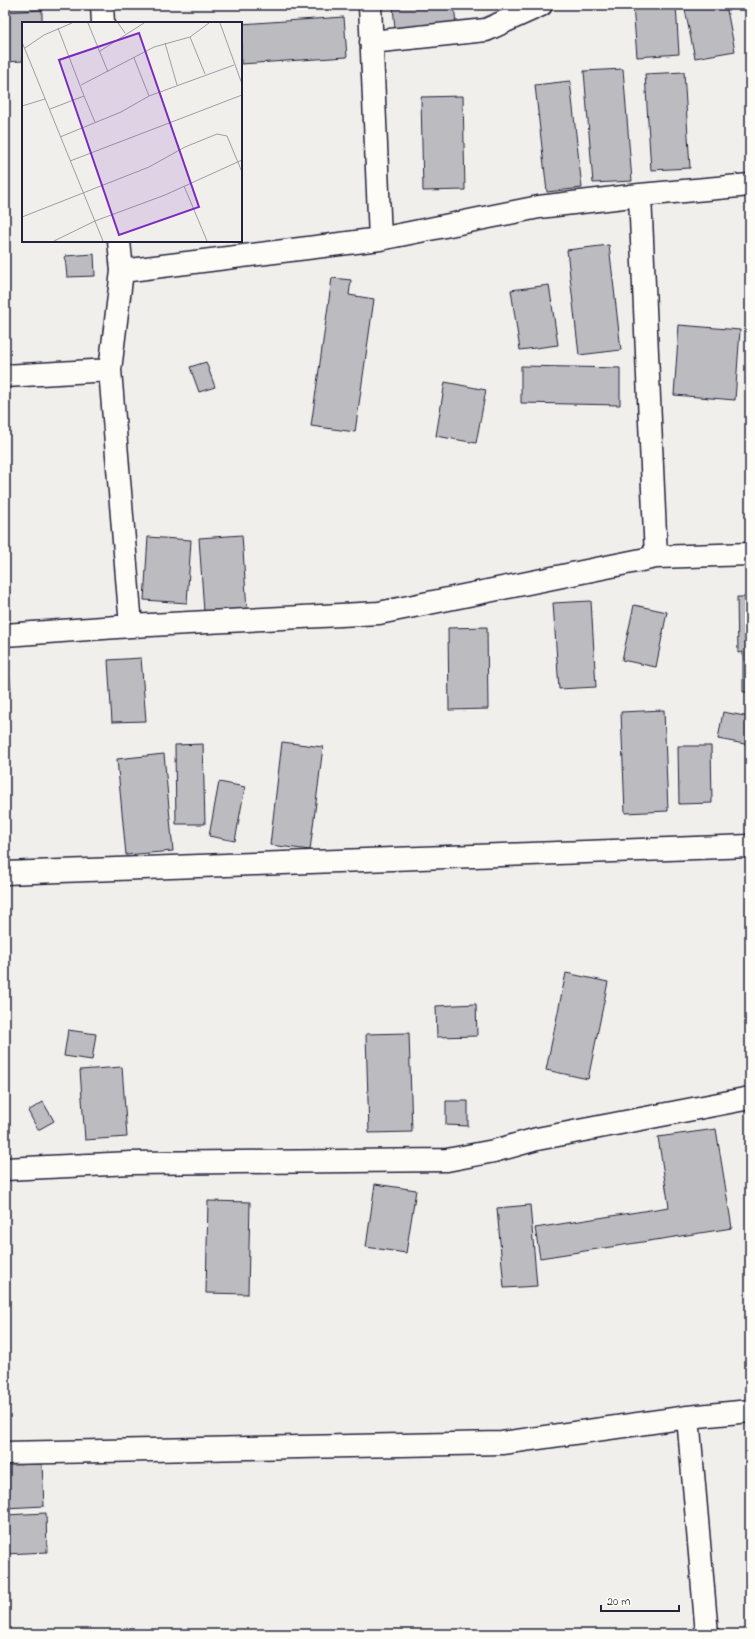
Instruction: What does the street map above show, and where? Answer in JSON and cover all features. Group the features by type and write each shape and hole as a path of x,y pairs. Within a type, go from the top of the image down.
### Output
{"street":[{"path":"102,5 103,22"},
{"path":"370,5 380,239"},
{"path":"371,42 486,30 541,5"},
{"path":"122,271 380,239 539,207 640,195 750,185"},
{"path":"640,195 656,556"},
{"path":"119,242 122,271 110,370 131,626"},
{"path":"5,376 110,370"},
{"path":"5,635 131,626 379,613 656,556 750,554"},
{"path":"5,873 750,846"},
{"path":"5,1169 131,1163 447,1160 494,1151 537,1139 750,1098"},
{"path":"5,1453 502,1443 688,1417 750,1411"},
{"path":"688,1417 707,1634"}],"building":[{"path":"393,5 454,5 456,24 395,30"},
{"path":"633,5 676,5 679,54 637,57"},
{"path":"684,5 726,5 735,51 695,58"},
{"path":"42,10 42,22 22,22 22,61 5,62 5,12"},
{"path":"344,17 347,57 242,64 242,24"},
{"path":"623,69 632,181 593,183 584,71"},
{"path":"684,72 690,168 651,170 645,74"},
{"path":"570,81 582,188 547,192 535,85"},
{"path":"463,96 465,190 423,191 421,97"},
{"path":"5,237 7,270 5,270"},
{"path":"609,245 621,350 579,355 567,250"},
{"path":"94,254 95,276 67,277 65,256"},
{"path":"332,278 351,280 349,295 374,299 355,432 311,426"},
{"path":"549,285 558,345 520,350 511,290"},
{"path":"679,325 740,330 735,400 674,395"},
{"path":"206,362 215,387 199,392 190,367"},
{"path":"521,366 620,368 620,405 521,403"},
{"path":"445,382 486,390 476,443 436,436"},
{"path":"242,535 247,610 204,612 199,538"},
{"path":"148,537 191,540 187,603 144,600"},
{"path":"737,597 750,597 750,692 743,692 743,652 738,653"},
{"path":"591,601 596,687 559,689 553,603"},
{"path":"634,605 667,612 656,667 622,660"},
{"path":"487,627 488,709 449,710 448,628"},
{"path":"5,639 11,689 5,689"},
{"path":"141,658 146,721 112,722 108,660"},
{"path":"664,710 668,811 625,813 621,712"},
{"path":"723,712 750,717 750,745 718,739"},
{"path":"282,742 323,747 310,850 270,845"},
{"path":"203,744 205,824 176,824 175,745"},
{"path":"678,746 711,746 712,803 679,804"},
{"path":"164,754 173,851 126,855 117,759"},
{"path":"219,782 245,787 235,841 209,836"},
{"path":"566,973 608,982 588,1079 546,1070"},
{"path":"476,1004 477,1036 437,1037 436,1006"},
{"path":"68,1030 96,1034 92,1060 64,1056"},
{"path":"409,1033 412,1132 369,1133 366,1034"},
{"path":"122,1067 127,1137 85,1140 80,1070"},
{"path":"446,1101 468,1101 468,1126 446,1125"},
{"path":"43,1102 54,1121 38,1130 28,1111"},
{"path":"716,1129 732,1228 540,1258 535,1228 669,1207 658,1137"},
{"path":"375,1184 416,1190 406,1253 366,1247"},
{"path":"208,1201 250,1202 248,1294 206,1293"},
{"path":"530,1205 537,1286 504,1288 497,1208"},
{"path":"42,1464 44,1506 5,1508 5,1465"},
{"path":"46,1513 47,1552 5,1554 5,1515"}]}
